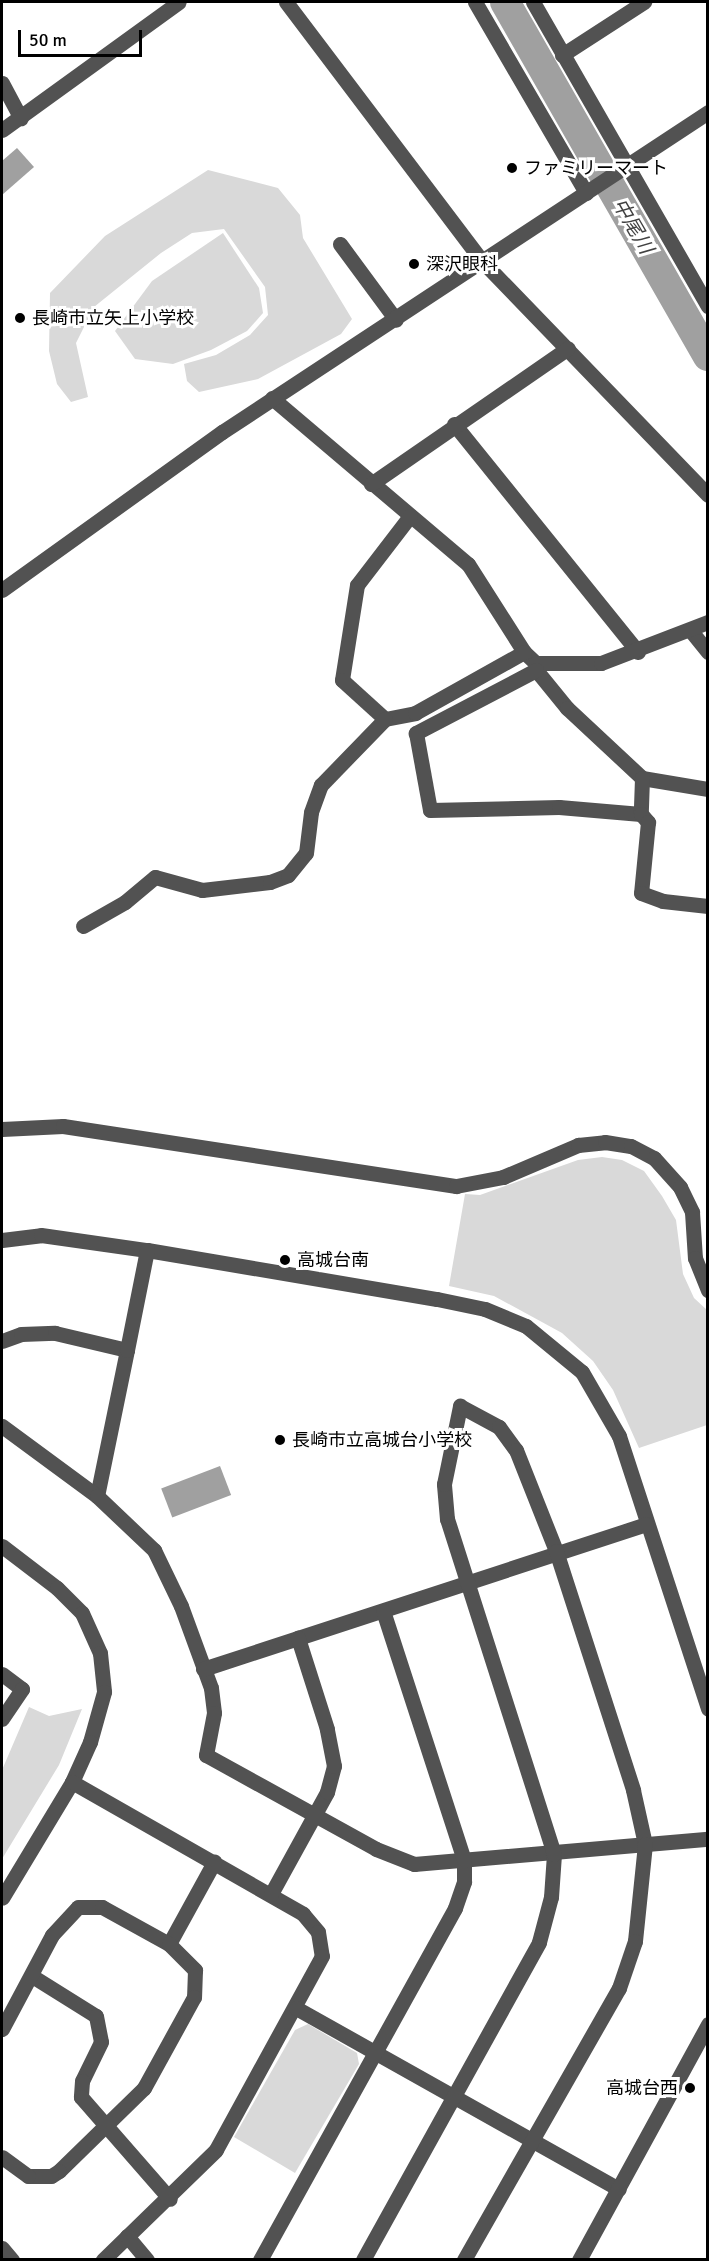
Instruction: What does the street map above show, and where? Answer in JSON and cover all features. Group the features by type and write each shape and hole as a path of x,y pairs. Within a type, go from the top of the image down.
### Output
{"street":[{"path":"2,130 179,2"},
{"path":"286,2 482,261 708,495"},
{"path":"474,2 589,192"},
{"path":"533,2 708,306"},
{"path":"562,54 644,2"},
{"path":"2,83 21,118"},
{"path":"2,590 107,511 272,398 396,320 708,112"},
{"path":"340,244 396,320"},
{"path":"371,484 454,424 568,348"},
{"path":"272,398 479,575 532,662 567,708 642,778 708,789"},
{"path":"454,424 638,652"},
{"path":"385,719 342,680 357,585 410,516"},
{"path":"83,926 125,902 155,877 202,890 270,882 288,875 306,854 311,812 321,784 385,719 415,713 532,662 601,663 638,652 708,622"},
{"path":"691,631 708,652"},
{"path":"532,662 416,733 430,810 559,807 641,814"},
{"path":"642,778 641,814 648,822 641,893 663,901 708,906"},
{"path":"2,1129 63,1126 456,1186 503,1177 578,1145 605,1142 631,1146 654,1158 680,1187 692,1212 695,1258 708,1290"},
{"path":"2,1240 41,1235 147,1250 437,1299 485,1309 526,1326 582,1372 619,1436 708,1709"},
{"path":"97,1496 147,1250"},
{"path":"2,1341 21,1334 55,1334 127,1350"},
{"path":"363,2259 539,1942 551,1897 554,1854 445,1503 450,1447 460,1406 499,1427 516,1450 556,1551 633,1790 645,1844 635,1941 619,1988 533,2142 464,2259"},
{"path":"2,1426 97,1496 154,1550 181,1606 203,1669 214,1713 206,1755 398,1860 431,1864 708,1839"},
{"path":"203,1669 383,1611 556,1551 646,1524"},
{"path":"2,1546 69,1599 82,1613 100,1653 101,1710 72,1782 2,1898"},
{"path":"260,2259 455,1908 464,1882 464,1860 383,1611"},
{"path":"271,1894 327,1792 334,1766 327,1729 298,1638"},
{"path":"2,1674 22,1689 2,1719"},
{"path":"72,1782 271,1894 310,1919 320,1944 319,1965 220,2143 170,2199 103,2259"},
{"path":"169,1944 214,1862"},
{"path":"2,2029 52,1935 78,1907 102,1907 169,1944 195,1970 194,1997 144,2088 105,2126 51,2176 22,2174 2,2157"},
{"path":"32,1976 96,2016 101,2042 80,2090 88,2108 170,2199"},
{"path":"297,2008 619,2189"},
{"path":"579,2259 708,2024"},
{"path":"127,2236 147,2259"},
{"path":"2,2248 12,2259"}],"shaded area":[{"path":"17,148 34,167 2,195 2,161"},
{"path":"208,170 278,188 300,215 303,238 352,319 341,334 258,379 199,392 187,381 184,364 216,355 250,335 268,315 265,287 224,229 192,233 161,253 94,307 76,343 88,397 71,402 57,384 49,351 50,293 105,236"},
{"path":"223,233 259,288 263,313 247,331 211,350 173,364 135,359 115,331 152,281"},
{"path":"602,1157 622,1160 644,1171 662,1196 676,1220 683,1274 694,1298 707,1310 707,1425 639,1448 613,1390 593,1361 562,1333 494,1296 449,1286 465,1194 480,1195 578,1160"},
{"path":"220,1466 231,1495 172,1518 161,1489"},
{"path":"29,1707 49,1716 82,1709 59,1765 2,1859 2,1770"},
{"path":"308,2024 357,2053 359,2064 295,2173 234,2137 295,2030"}],"waterway":[{"name":"中尾川","path":"505,2 708,356"}],"place":[{"name":"ファミリーマート","path":"512,168"},
{"name":"深沢眼科","path":"414,264"},
{"name":"長崎市立矢上小学校","path":"20,318"},
{"name":"高城台南","path":"285,1260"},
{"name":"長崎市立高城台小学校","path":"280,1440"},
{"name":"高城台西","path":"690,2088"}]}
